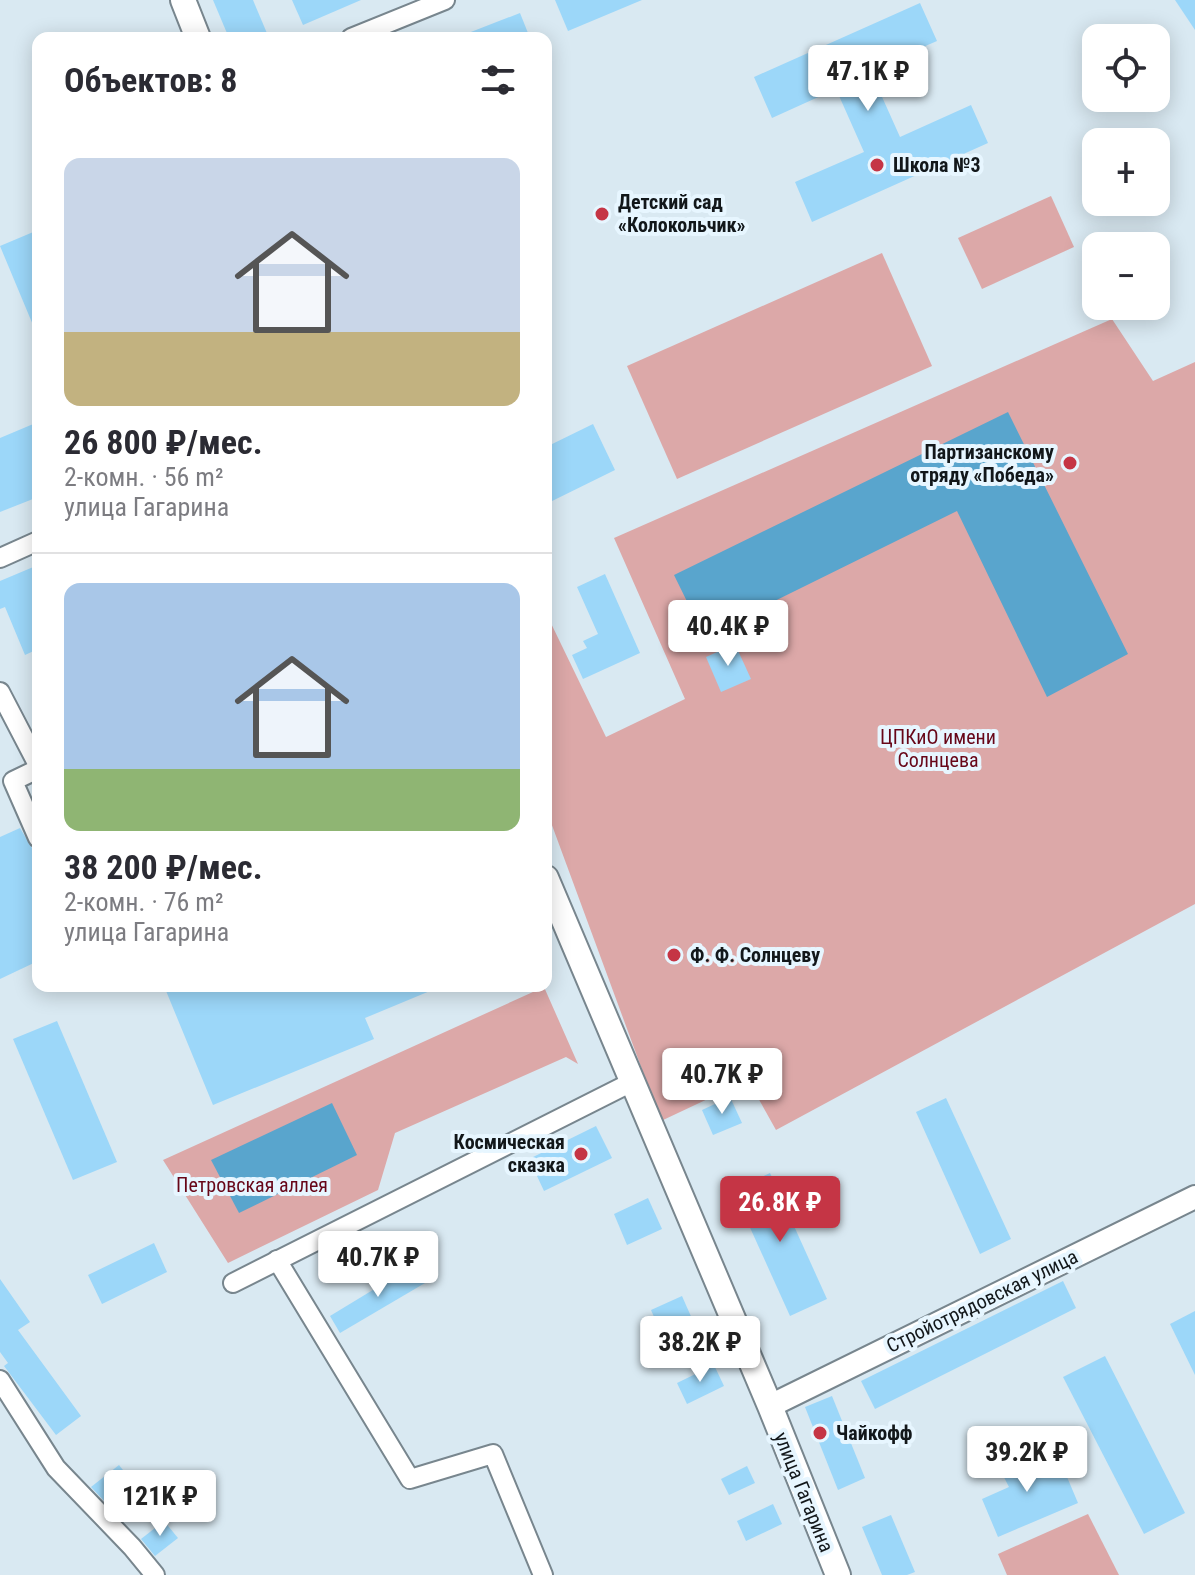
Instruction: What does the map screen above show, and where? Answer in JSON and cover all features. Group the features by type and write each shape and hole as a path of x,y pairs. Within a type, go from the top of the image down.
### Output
{"main road":[{"path":"183,0 196,32"},
{"name":"улица Гагарина","path":"552,892 770,1406 838,1575"}],"street":[{"path":"366,32 445,0"},
{"path":"0,558 32,544"},
{"path":"0,692 32,755"},
{"path":"32,770 13,781 32,824"},
{"path":"233,1283 632,1082"},
{"name":"Стройотрядовская улица","path":"770,1406 1195,1197"},
{"path":"277,1260 410,1479 493,1454 543,1575"},
{"path":"0,1380 56,1468 155,1575"}],"green space":[{"path":"1051,196 1074,247 982,289 958,238"},
{"path":"882,253 932,366 677,479 627,366"},
{"name":"ЦПКиО имени Солнцева","path":"1110,320 1153,381 1195,362 1195,904 776,1130 748,1080 661,1121 552,825 552,625 606,737 685,699 614,538"},
{"name":"Петровская аллея","path":"533,992 546,992 578,1064 566,1057 395,1133 378,1190 228,1263 163,1160"},
{"path":"1088,1514 1119,1575 1007,1575 998,1554"}],"water":[{"path":"1008,412 1128,654 1047,697 957,511 704,636 674,575"},
{"path":"332,1103 357,1155 239,1213 211,1160"}],"building":[{"path":"213,0 253,0 266,32 226,32"},
{"path":"292,0 361,0 303,25"},
{"path":"555,0 642,0 568,31"},
{"path":"1175,0 1195,0 1195,30"},
{"path":"920,3 937,41 870,70 900,137 971,105 988,143 812,222 795,182 864,152 836,89 772,118 754,77"},
{"path":"520,13 528,32 471,32"},
{"path":"32,233 32,323 0,246"},
{"path":"593,424 615,470 552,501 552,444"},
{"path":"32,425 32,499 0,512 0,438"},
{"path":"32,568 32,652 25,655 5,607 0,609 0,581"},
{"path":"605,574 640,653 583,679 572,655 587,648 583,641 598,634 577,587"},
{"path":"735,644 751,679 721,692 706,657"},
{"path":"20,828 32,848 32,964 0,979 0,837"},
{"path":"166,992 428,992 365,1018 374,1039 213,1105"},
{"path":"57,1021 117,1162 73,1180 13,1039"},
{"path":"730,1097 742,1123 713,1135 702,1110"},
{"path":"946,1098 1011,1239 980,1254 916,1112"},
{"path":"596,1126 612,1158 544,1191 529,1159"},
{"path":"770,1173 827,1299 790,1316 733,1190"},
{"path":"648,1198 662,1229 627,1245 614,1214"},
{"path":"154,1243 167,1272 102,1304 88,1275"},
{"path":"414,1265 425,1283 340,1333 330,1316"},
{"path":"0,1279 30,1322 18,1330 81,1416 56,1435 4,1366 8,1363 0,1352"},
{"path":"1063,1281 1076,1308 875,1409 861,1381"},
{"path":"682,1296 693,1321 662,1335 651,1310"},
{"path":"1195,1311 1195,1375 1170,1324"},
{"path":"1105,1356 1185,1513 1144,1534 1063,1377"},
{"path":"714,1365 724,1386 687,1404 677,1383"},
{"path":"832,1396 865,1478 838,1490 805,1407"},
{"path":"1018,1445 1034,1477 1062,1465 1078,1503 998,1537 982,1499 1009,1487 994,1458"},
{"path":"119,1465 134,1484 108,1505 91,1487"},
{"path":"747,1466 755,1483 729,1495 721,1479"},
{"path":"773,1504 782,1524 746,1541 737,1521"},
{"path":"891,1515 915,1572 907,1575 882,1575 862,1527"},
{"path":"164,1521 178,1538 155,1556 141,1539"}],"place":[{"name":"Школа №3","path":"877,165"},
{"name":"Детский сад «Колокольчик»","path":"602,214"},
{"name":"Партизанскому отряду «Победа»","path":"1070,463"},
{"name":"Ф. Ф. Солнцеву","path":"674,955"},
{"name":"Космическая сказка","path":"581,1154"},
{"name":"Чайкофф","path":"820,1433"}]}
